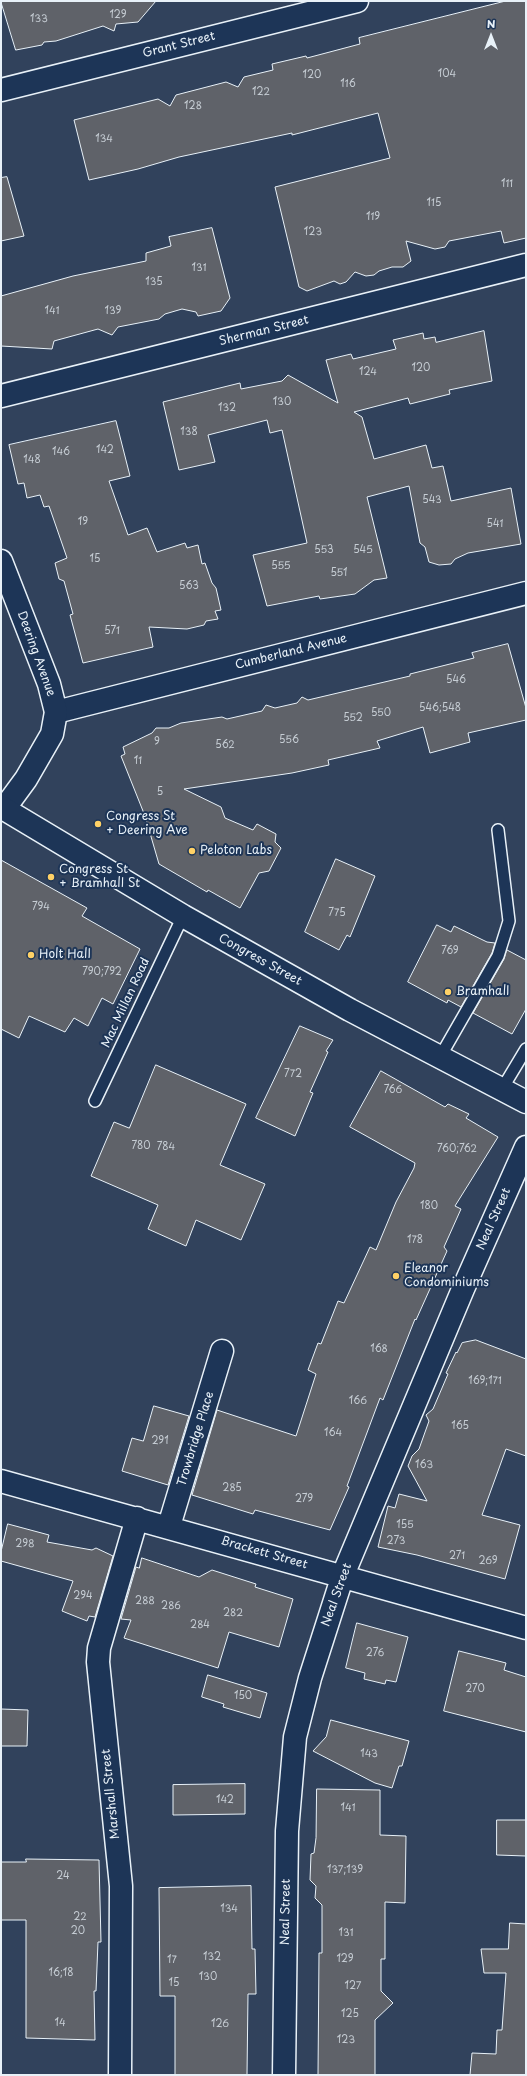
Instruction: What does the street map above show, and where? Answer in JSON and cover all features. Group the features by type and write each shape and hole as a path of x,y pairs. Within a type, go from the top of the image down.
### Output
{"street":[{"name":"Grant Street","path":"1,90 357,1"},
{"name":"Sherman Street","path":"1,396 526,265"},
{"name":"Deering Avenue","path":"1,561 48,684 56,712 52,734 26,779 2,809"},
{"name":"Cumberland Avenue","path":"56,712 526,593"},
{"name":"Congress Street","path":"2,809 183,916 350,1010 502,1088 526,1102"},
{"name":"Neal Street","path":"284,2075 287,1831 295,1737 310,1678 343,1575 463,1289 526,1147"},
{"name":"Trowbridge Place","path":"169,1526 222,1351"},
{"name":"Brackett Street","path":"1,1481 169,1526 526,1628"},
{"name":"Marshall Street","path":"120,2075 121,1886 98,1662 99,1648 137,1518"}],"lane":[{"path":"440,1057 498,956 509,921 498,830"},
{"name":"Mac Millan Road","path":"95,1101 183,916"},
{"path":"502,1088 526,1049"}],"building":[{"path":"1,1 156,1 138,22 116,24 114,31 103,26 56,41 44,42 42,45 16,50"},
{"path":"506,1 526,1 526,238 504,243 501,231 449,241 445,247 435,249 406,241 411,261 403,267 392,267 379,271 374,275 366,276 355,272 346,282 340,284 334,281 307,291 299,287 275,187 390,158 378,113 292,135 292,133 179,157 138,169 89,180 74,120 158,99 170,106 176,95 226,82 238,87 244,77 273,70 272,64 306,56 307,58 360,44 359,38"},
{"path":"7,177 24,236 1,241 1,178"},
{"path":"212,228 230,298 221,311 198,316 196,312 182,309 165,314 159,319 118,327 112,335 98,329 54,341 52,349 1,346 1,296 73,276 146,261 146,253 171,246 169,237"},
{"path":"484,331 492,381 449,390 450,394 410,404 408,398 354,412 362,417 374,459 426,445 432,468 443,466 451,501 511,488 521,544 468,553 455,559 451,564 439,565 429,562 425,547 420,543 409,486 367,497 387,578 374,580 355,594 320,599 319,596 267,606 253,555 307,543 282,430 270,433 267,420 208,435 215,462 179,470 163,402 240,383 241,389 282,381 288,375 338,403 326,360 351,354 353,359 396,349 393,340 423,333 424,339 435,337 436,342"},
{"path":"116,421 130,476 109,481 128,535 147,528 157,552 185,543 187,548 198,545 202,564 205,563 212,583 216,588 221,610 215,611 218,619 206,621 204,625 187,629 149,627 153,647 83,663 70,615 73,614 64,581 59,579 55,563 67,558 49,506 44,507 40,495 27,498 24,483 18,484 9,445"},
{"path":"508,644 526,708 526,720 468,733 470,742 430,753 423,727 377,741 380,748 328,760 329,765 292,773 184,789 221,807 225,818 253,830 257,824 276,834 275,842 281,848 269,871 259,873 240,908 208,890 207,892 159,864 145,816 121,756 125,754 123,747 152,733 156,728 169,728 181,723 222,717 227,719 262,711 266,705 275,708 297,703 302,697 308,700 410,676 410,674 474,658 472,653"},
{"path":"336,859 375,876 350,937 347,935 339,950 305,932"},
{"path":"1,860 87,908 82,916 140,949 113,1004 102,998 88,1026 74,1018 65,1032 29,1016 19,1038 1,1029"},
{"path":"437,925 451,932 454,926 487,942 495,943 492,953 461,1007 448,1000 447,1003 408,982"},
{"path":"507,950 526,960 526,1009 512,1034 473,1013 504,959"},
{"path":"300,1026 333,1040 326,1051 328,1052 310,1092 313,1093 295,1136 256,1118"},
{"path":"156,1065 246,1104 220,1165 265,1184 241,1240 196,1220 186,1246 148,1229 158,1205 91,1176 114,1122 129,1128"},
{"path":"381,1071 445,1107 448,1104 469,1114 466,1118 498,1137 455,1206 461,1209 444,1247 447,1251 416,1320 415,1319 383,1400 380,1398 347,1486 349,1487 330,1530 255,1510 253,1514 192,1495 217,1410 296,1436 316,1374 308,1370 318,1343 321,1344 338,1301 344,1303 370,1247 376,1250 396,1202 414,1168 415,1163 350,1127"},
{"path":"476,1340 526,1359 526,1456 506,1449 482,1515 520,1525 505,1579 417,1555 378,1547 388,1506 395,1508 399,1494 427,1501 408,1466 412,1456 419,1449 429,1421 426,1415 433,1409 448,1374 446,1373 456,1352 457,1353 462,1343"},
{"path":"154,1406 189,1416 168,1485 122,1471 132,1438 143,1441"},
{"path":"8,1524 49,1535 47,1542 92,1550 96,1548 113,1556 95,1617 89,1616 87,1621 62,1611 73,1581 1,1561 1,1552"},
{"path":"142,1558 199,1577 212,1570 256,1584 255,1587 293,1599 279,1647 229,1632 218,1668 124,1638 131,1620 121,1619 136,1567 139,1568"},
{"path":"357,1623 408,1637 396,1682 386,1680 385,1684 364,1679 365,1673 346,1668"},
{"path":"459,1651 506,1663 504,1670 526,1677 526,1732 444,1711"},
{"path":"208,1675 267,1693 260,1718 223,1707 224,1704 202,1697"},
{"path":"1,1709 28,1710 27,1746 1,1746"},
{"path":"331,1720 409,1741 402,1766 399,1766 392,1788 375,1783 313,1751 326,1737"},
{"path":"245,1784 245,1814 173,1815 173,1785"},
{"path":"317,1789 380,1790 380,1835 406,1836 405,1903 385,1902 385,1959 381,1959 381,1991 393,2003 375,2020 375,2075 318,2075 319,1953 322,1953 322,1905 315,1898 316,1886 310,1880 311,1854 314,1853 316,1838"},
{"path":"497,1820 526,1820 526,1856 497,1855"},
{"path":"26,1859 99,1860 101,1942 98,1942 96,1991 94,1991 95,2040 26,2038 26,1920 1,1920 1,1862 26,1862"},
{"path":"251,1886 252,1949 255,1949 256,1994 248,1994 247,2075 175,2075 175,1996 160,1996 159,1888"},
{"path":"510,1923 526,1924 526,2075 470,2075 472,2053 496,2054 497,2030 502,2030 506,1973 484,1973 481,1949 508,1949"}],"place":[{"name":"Congress St + Deering Ave","path":"98,824"},
{"name":"Peloton Labs","path":"192,851"},
{"name":"Congress St + Bramhall St","path":"51,877"},
{"name":"Holt Hall","path":"31,955"},
{"name":"Bramhall","path":"448,992"},
{"name":"Eleanor Condominiums","path":"396,1276"}]}
